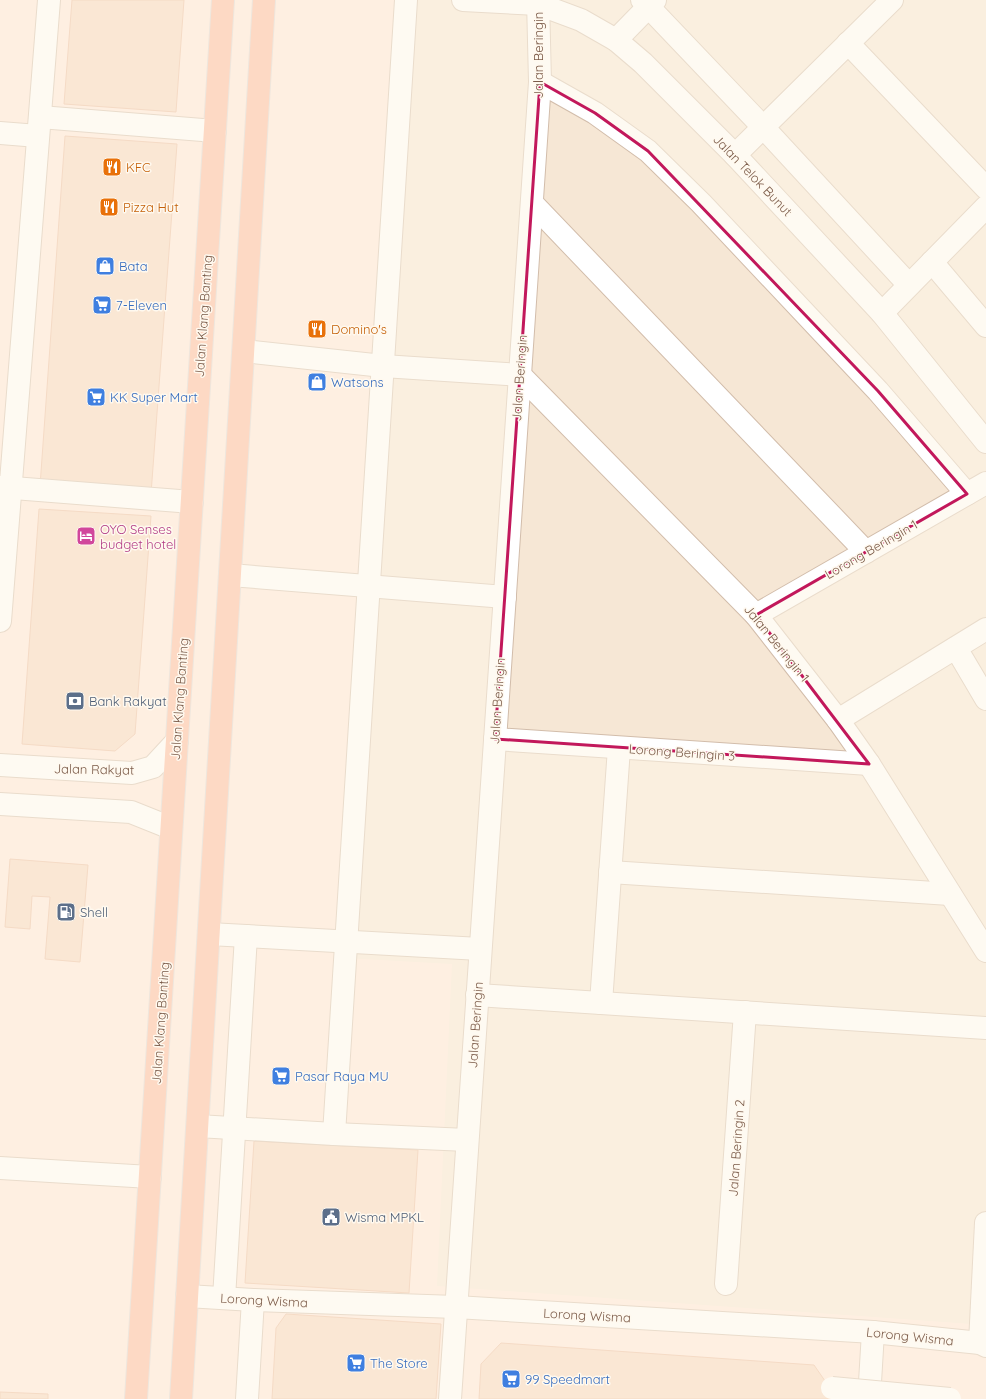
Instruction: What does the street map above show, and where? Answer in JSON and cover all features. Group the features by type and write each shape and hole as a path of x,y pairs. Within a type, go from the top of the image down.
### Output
{"highway":[{"name":"Jalan Klang Banting","path":"136,1399 223,0"},
{"path":"181,1399 264,0"}],"street":[{"path":"0,621 5,487 39,127 49,0"},
{"path":"334,1134 406,0"},
{"name":"Jalan Telok Bunut","path":"463,0 538,2 581,20 616,40 643,63 735,155 882,313 986,442"},
{"path":"735,155 892,0"},
{"name":"Jalan Beringin","path":"450,1399 540,82 538,2"},
{"path":"616,40 649,2 909,285"},
{"path":"848,43 986,188"},
{"path":"540,82 595,113 648,151 701,203 878,391 967,494"},
{"path":"0,133 39,127 215,131"},
{"path":"532,203 866,552"},
{"path":"882,313 986,207"},
{"path":"932,262 986,326"},
{"path":"244,351 383,366 520,375"},
{"name":"Jalan Beringin 1","path":"520,375 756,615 838,720 869,764 950,894 984,944"},
{"name":"Lorong Beringin 1","path":"756,615 986,483"},
{"path":"5,487 192,502"},
{"path":"230,575 504,597"},
{"path":"838,720 986,629"},
{"path":"956,648 986,699"},
{"name":"Lorong Beringin 3","path":"495,739 869,764"},
{"name":"Jalan Rakyat","path":"0,765 132,773 153,767 177,741"},
{"path":"601,1003 619,748"},
{"path":"0,804 130,812 172,828"},
{"path":"610,872 950,894"},
{"path":"209,934 480,949"},
{"path":"224,1298 246,936"},
{"path":"477,995 986,1028"},
{"name":"Jalan Beringin 2","path":"726,1284 745,1012"},
{"path":"198,1126 467,1140"},
{"path":"0,1168 150,1177"},
{"path":"983,1345 986,1223"},
{"name":"Lorong Wisma","path":"187,1296 253,1300 456,1307 873,1332 983,1345"},
{"path":"247,1399 253,1300"},
{"path":"869,1399 873,1332"},
{"path":"832,1388 950,1399"}],"highlighted area":[{"path":"540,82 595,113 648,151 878,391 967,494 756,615 869,764 495,739"}],"shaded area":[{"path":"0,0 986,0 986,1399 0,1399"},
{"path":"0,0 410,0 345,958 452,964 437,1286 986,1325 986,1399 0,1399"}],"building":[{"path":"72,0 184,0 176,112 64,104"},
{"path":"65,136 177,144 151,494 40,486"},
{"path":"39,509 151,516 135,734 115,751 22,744"},
{"name":"Shell","path":"10,859 88,865 80,962 45,959 50,897 32,896 30,929 5,927"},
{"name":"Wisma MPKL","path":"254,1141 418,1150 409,1293 245,1283"},
{"name":"The Store","path":"286,1314 441,1324 436,1399 272,1399 276,1328"},
{"path":"501,1343 814,1365 832,1391 832,1399 479,1399 481,1364"},
{"path":"0,1392 48,1394 48,1399 0,1399"}],"place":[{"name":"KFC","path":"112,167"},
{"name":"Pizza Hut","path":"109,207"},
{"name":"Bata","path":"105,266"},
{"name":"7-Eleven","path":"102,305"},
{"name":"Domino's","path":"317,329"},
{"name":"Watsons","path":"317,382"},
{"name":"KK Super Mart","path":"96,397"},
{"name":"OYO Senses budget hotel","path":"86,536"},
{"name":"Bank Rakyat","path":"75,701"},
{"name":"Shell","path":"66,912"},
{"name":"Pasar Raya MU","path":"281,1076"},
{"name":"Wisma MPKL","path":"331,1217"},
{"name":"The Store","path":"356,1363"},
{"name":"99 Speedmart","path":"511,1379"}]}
